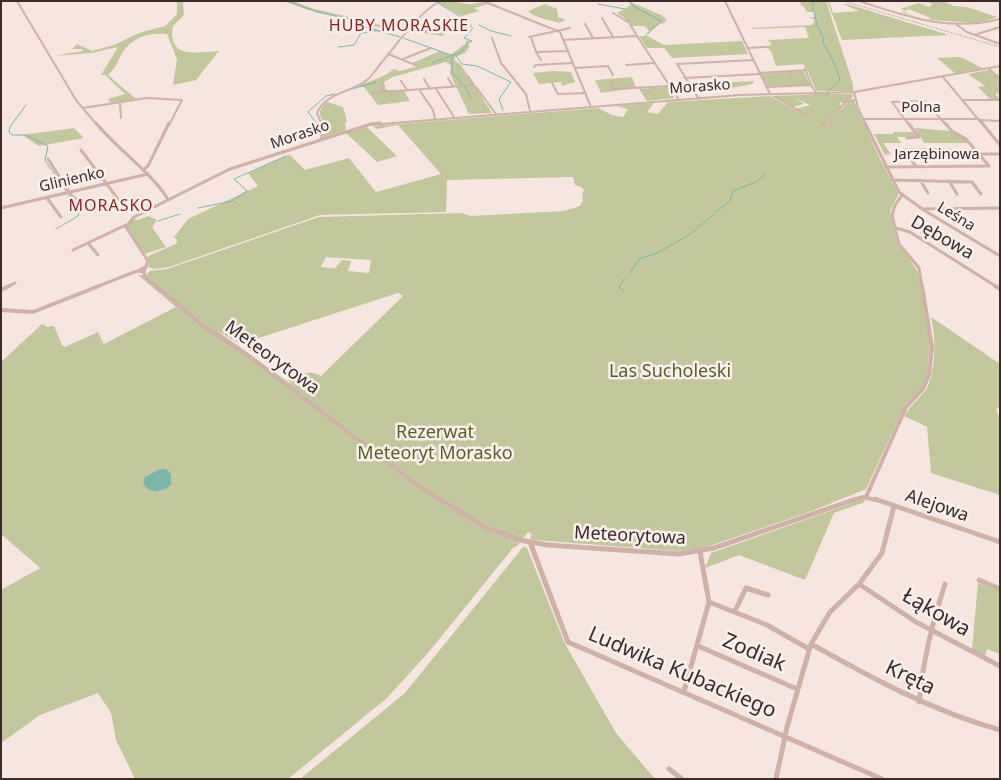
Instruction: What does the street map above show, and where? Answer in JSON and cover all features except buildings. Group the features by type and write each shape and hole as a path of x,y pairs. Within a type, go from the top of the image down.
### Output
{"street":[{"path":"17,1 68,88 82,108 106,136 158,184 168,199"},
{"path":"321,140 324,130 317,113 319,108 341,91 364,82 407,32 433,5 440,1"},
{"path":"483,1 560,32 591,107"},
{"path":"725,1 770,95 806,115"},
{"path":"859,1 914,19 957,25 975,25 1000,18"},
{"path":"613,12 628,20 679,100"},
{"path":"602,18 614,37"},
{"path":"991,22 1000,26"},
{"path":"585,24 593,38"},
{"path":"375,25 407,32"},
{"path":"957,25 974,35 1000,44"},
{"path":"974,35 1000,26"},
{"path":"541,60 530,37 560,32 570,28"},
{"path":"563,40 637,36"},
{"path":"492,38 500,63 526,94 530,111"},
{"path":"992,41 1000,38"},
{"path":"747,48 766,47"},
{"path":"402,60 431,48"},
{"path":"536,52 568,51"},
{"path":"388,54 418,66"},
{"path":"699,99 684,78 677,64 753,60"},
{"path":"534,67 536,65 573,63"},
{"path":"626,65 655,63"},
{"path":"575,68 608,66 613,75"},
{"name":"Morasko","path":"74,250 126,224 137,215 168,199 230,170 371,124 679,100 854,92 1000,66"},
{"path":"684,78 805,69 811,86 818,94"},
{"path":"989,69 1000,79"},
{"path":"372,92 474,85 468,76"},
{"path":"943,77 1000,145"},
{"path":"448,78 453,86 451,87"},
{"path":"424,79 430,88"},
{"path":"401,81 408,90"},
{"path":"552,83 558,94 586,93"},
{"path":"611,83 614,89 670,86"},
{"path":"380,84 384,92"},
{"path":"766,87 811,86"},
{"path":"476,87 496,114"},
{"path":"436,89 454,117"},
{"path":"420,91 433,110 435,118"},
{"path":"854,92 863,119 892,180 902,195 892,213 899,244 919,268 929,321 931,353 929,375 923,389 906,407 866,497"},
{"path":"82,108 120,104 147,98 182,100 154,151 148,166 143,170"},
{"path":"822,126 847,101 856,100"},
{"path":"963,100 1000,100"},
{"path":"907,138 919,137 892,102 924,102 952,131 966,139 979,154"},
{"path":"120,104 121,118"},
{"name":"Polna","path":"863,119 1000,120"},
{"path":"81,150 118,199"},
{"path":"916,166 904,150 930,150 949,150 955,158 937,158 930,150"},
{"path":"953,154 1000,154"},
{"name":"Jarzębinowa","path":"886,166 989,166 979,154"},
{"path":"946,158 952,165"},
{"path":"48,159 81,206 87,209"},
{"name":"Glinienko","path":"1,208 148,174"},
{"path":"892,180 972,182 981,194"},
{"path":"920,180 928,193"},
{"path":"949,181 957,194"},
{"name":"Leśna","path":"902,195 1000,256"},
{"path":"47,198 61,217"},
{"path":"922,209 999,209"},
{"path":"126,224 128,231 147,260 144,272 137,271"},
{"name":"Dębowa","path":"896,228 910,232 1000,289"},
{"path":"88,243 98,255"},
{"path":"1,310 33,312 147,266"},
{"name":"Meteorytowa","path":"144,272 145,276 202,325 246,354 430,494 484,527 503,535 530,542 584,548 679,554 700,552 856,498 866,497"},
{"path":"1,290 15,283"},
{"name":"Alejowa","path":"866,497 1000,542"},
{"path":"776,779 797,689 810,646 830,612 859,584 882,553 894,506"},
{"name":"Ludwika Kubackiego","path":"530,542 568,642 882,779"},
{"path":"684,691 709,602 700,552"},
{"path":"979,580 1000,589"},
{"name":"Łąkowa","path":"859,584 932,632 1000,666"},
{"path":"919,702 922,664 945,584"},
{"path":"735,611 746,588 768,595"},
{"name":"Kręta","path":"709,602 735,611 810,646 919,702 969,721 1000,730"},
{"name":"Zodiak","path":"698,646 797,689"},
{"path":"669,770 682,779"}],"green space":[{"path":"175,1 183,1 184,15 173,26 172,37 179,49 185,52 219,51 196,80 173,85 177,59 167,34 147,35 135,40 125,49 108,75 136,99 111,103 108,99 125,94 105,75 101,75 118,47 91,53 54,56 83,51 82,49 72,49 77,44 92,51 114,45 139,33 165,26 177,14 177,3"},
{"path":"283,1 293,1 314,9 354,18 366,26 400,37 367,29 351,20 309,10"},
{"path":"442,1 467,4 482,2 488,4 474,8 479,11 462,16 438,3"},
{"path":"628,1 661,15 665,18 666,22 658,25 649,33 647,33 649,31 645,26 632,26 630,22 617,13 631,5"},
{"path":"794,1 826,1 853,84 853,91 817,91 803,64 776,66 772,53 766,46 772,45 768,40 809,38 805,27 751,28 812,25 815,20 809,17 814,17 814,12 807,12 800,4 801,2"},
{"path":"827,1 829,1 833,13 859,11 843,4 847,4 949,35 842,40"},
{"path":"923,1 943,1 954,6 967,7 997,17 975,23 932,20 908,9 906,11 900,9 919,3 929,7 933,4"},
{"path":"545,4 557,9 558,17 566,20 559,23 538,17 528,11"},
{"path":"890,10 919,18 903,11 920,18 938,22 974,23 944,24 930,22"},
{"path":"419,23 452,26 443,36 410,31"},
{"path":"639,36 647,36 664,45 742,41 748,54 672,58 664,48 647,48"},
{"path":"467,40 470,41 467,44 470,46 465,53 455,57 454,60 461,65 492,113 469,114 450,74 451,66 446,62 393,77 384,82 386,90 404,91 410,101 378,105 364,87 358,86 381,77 394,69 400,71 418,66 412,63 440,51 450,55 465,44"},
{"path":"961,57 984,69 956,74 937,58"},
{"path":"989,70 1000,76 1000,93 995,94 1000,99 990,99 978,87 985,86 968,74"},
{"path":"804,71 810,85 767,86 761,74"},
{"path":"571,72 575,82 562,86 561,82 539,84 533,73"},
{"path":"632,77 636,88 601,93 595,80"},
{"path":"753,81 754,83 749,85 716,89 702,87 698,84"},
{"path":"667,87 674,98 647,101 639,89"},
{"path":"853,94 852,98 844,103 839,103 841,106 820,126 823,127 849,101 854,101 878,155 898,193 890,211 896,239 918,272 930,345 927,375 922,388 905,405 866,489 812,511 701,549 678,551 535,540 530,539 532,534 528,532 428,653 387,698 288,779 135,779 116,740 111,713 98,693 40,715 1,743 1,590 40,568 1,534 1,362 42,324 47,327 54,326 62,345 65,347 98,332 104,344 176,307 138,275 146,275 150,271 167,269 319,217 461,213 471,216 564,211 580,206 583,200 583,188 575,185 573,177 447,180 446,212 320,215 169,267 154,269 149,267 148,256 176,244 177,240 174,237 188,219 258,186 248,173 286,156 290,155 305,170 349,158 376,192 441,174 398,125 377,129 372,126 598,108 612,115 623,117 628,109 616,106 654,103 647,112 658,114 668,102 770,96 806,116 795,109 810,105 794,98 804,104 793,107 773,96","holes":["326,257 371,260 369,273 348,271 351,261 342,260 335,268 338,269 321,267","398,293 403,296 321,376 313,373 300,374 288,379 291,384 216,330 240,344"]},
{"path":"327,102 343,107 347,121 345,123 346,130 323,138 326,131 320,113"},
{"path":"366,126 397,156 377,162 346,133"},
{"path":"74,128 84,138 39,146 22,135"},
{"path":"915,128 950,131 968,143 924,143"},
{"path":"893,132 913,132 917,137 897,137 901,143 883,143 891,154 885,155 874,134 894,134"},
{"path":"149,216 157,220 152,227 166,247 145,254 127,226 133,219 137,220"},
{"path":"931,317 1000,364 1000,406 996,410 1000,419 1000,495 931,473 927,427 904,416 909,408 925,392 930,381 934,363 934,333"},
{"path":"864,499 865,502 834,513 805,580 739,555 705,568 711,553"},
{"path":"523,547 527,548 564,642 616,733 655,779 300,779 405,693"},
{"path":"978,583 1000,591 1000,654 987,649 985,656 972,649"}],"water":[{"path":"160,469 166,469 171,474 171,485 160,491 152,491 143,483 145,477"}],"waterway":[{"path":"287,1 317,12 354,20 366,27 400,37"},
{"path":"441,1 438,3 463,18"},
{"path":"629,1 633,6 661,21 645,36"},
{"path":"813,1 813,11"},
{"path":"598,4 625,9"},
{"path":"814,12 817,25 824,39 823,43 831,56 840,79 828,92"},
{"path":"479,25 491,31 511,36"},
{"path":"469,33 473,28"},
{"path":"339,47 354,45 361,33 375,31"},
{"path":"467,35 464,38 472,41 467,44"},
{"path":"403,38 451,55"},
{"path":"455,54 461,52 467,45"},
{"path":"432,63 455,54"},
{"path":"455,54 462,64 477,66 511,82 499,99 503,110"},
{"path":"452,56 452,72 463,85"},
{"path":"352,89 376,82"},
{"path":"464,86 471,98"},
{"path":"321,129 308,112 326,96 335,94"},
{"path":"26,105 10,127 9,132 12,135 26,135 48,146 45,160 66,191"},
{"path":"198,208 232,201 247,191 234,179 286,156"},
{"path":"759,180 766,174"},
{"path":"716,212 730,201 733,191 758,181"},
{"path":"63,225 78,216 80,209 68,195"},
{"path":"158,221 180,214"},
{"path":"630,273 639,259 657,253 689,235 713,215"},
{"path":"56,229 61,226"},
{"path":"624,279 619,287 624,292"}],"railway":[{"path":"843,1 1000,47"}],"district":[{"name":"HUBY MORASKIE","path":"399,26"},
{"name":"MORASKO","path":"111,206"}],"park label":[{"name":"Las Sucholeski","path":"670,372"},
{"name":"Rezerwat Meteoryt Morasko","path":"435,443"}]}
